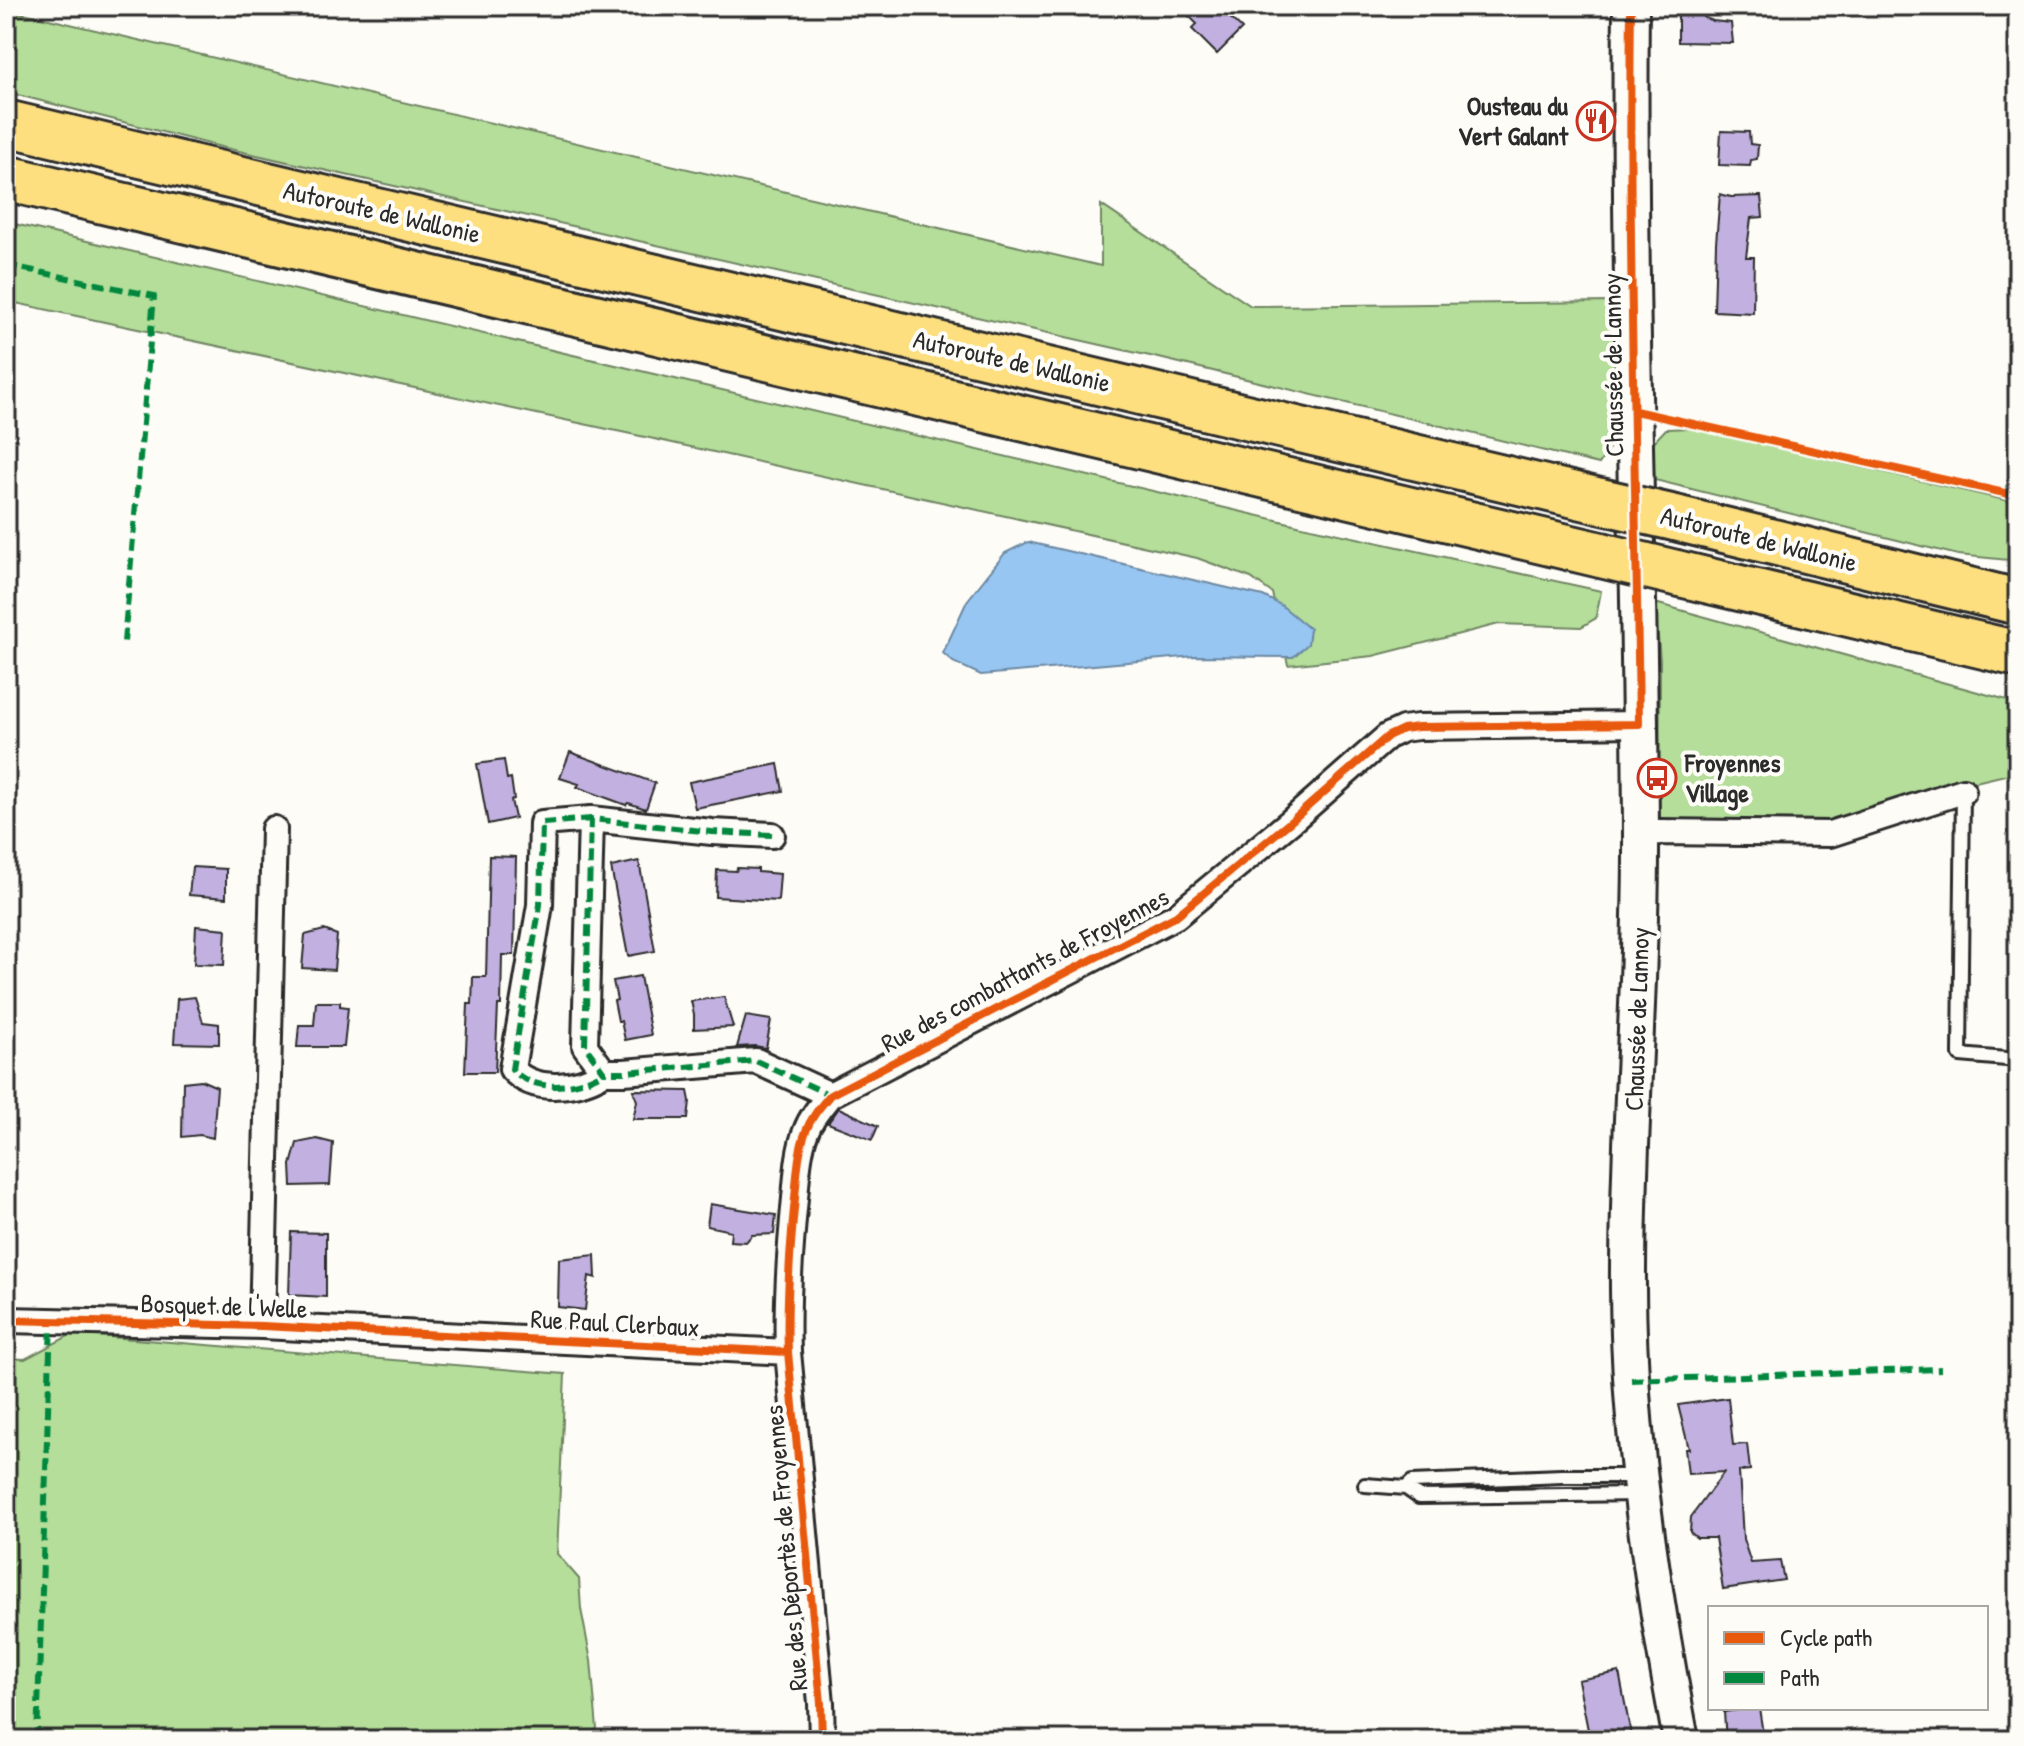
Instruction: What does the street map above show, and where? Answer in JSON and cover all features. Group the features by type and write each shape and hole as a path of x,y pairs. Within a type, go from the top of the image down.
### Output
{"highway":[{"name":"Autoroute de Wallonie","path":"6,123 2018,602"},
{"name":"Autoroute de Wallonie","path":"6,178 2018,654"}],"main road":[{"name":"Chaussée de Lannoy","path":"1631,6 1641,953 1628,1292 1632,1407 1640,1485 1681,1740"}],"street":[{"name":"Rue des combattants de Froyennes","path":"788,1352 786,1317 800,1153 806,1131 830,1095 1176,916 1395,731 1418,727 1639,724"},
{"path":"1641,833 1830,834 1963,791"},
{"path":"772,835 591,819 542,823 540,905 512,1069 520,1078 564,1087 591,1080 604,1072 756,1061 830,1095"},
{"path":"591,819 585,1046 604,1072"},
{"name":"Bosquet de l'Welle","path":"262,1326 274,829"},
{"name":"Bosquet de l'Welle","path":"6,1320 262,1326 440,1335"},
{"name":"Rue Paul Clerbaux","path":"440,1335 788,1352"},
{"name":"Rue des Déportès de Froyennes","path":"788,1352 822,1740"}],"lane":[{"path":"1963,791 1960,1055 2018,1060"},
{"path":"1406,1488 1412,1482 1562,1476 1640,1485"},
{"path":"1365,1485 1406,1488 1419,1497 1640,1485"}],"green space":[{"path":"6,9 1101,266 1101,205 1251,306 1613,302 1618,434 1599,464 1159,358 221,147 6,92"},
{"path":"6,222 1302,526 1601,591 1596,618 1581,627 1499,624 1373,656 1288,665 1272,593 1251,578 1197,558 6,301"},
{"path":"1691,428 2018,503 2018,561 1958,555 1651,479 1649,447 1666,429"},
{"path":"1655,603 2018,703 2018,772 1954,787 1830,825 1688,829 1659,817 1660,660"},
{"path":"72,1334 565,1374 557,1554 579,1579 597,1729 579,1740 6,1740 6,1358 25,1359"}],"water":[{"path":"1028,542 1263,596 1281,605 1310,629 1308,644 1293,657 1195,656 981,675 953,662 943,653 967,601 1005,553"}],"building":[{"path":"1179,6 1218,6 1242,29 1217,54 1192,29 1197,24"},
{"path":"1678,6 1701,6 1703,17 1731,23 1733,43 1678,42"},
{"path":"1721,131 1749,132 1750,144 1758,145 1757,159 1751,160 1750,166 1719,165"},
{"path":"1720,194 1731,197 1761,196 1763,217 1751,218 1746,257 1754,257 1753,313 1714,311"},
{"path":"570,752 655,783 646,809 626,805 560,778"},
{"path":"504,760 507,779 511,778 515,818 488,824 477,764"},
{"path":"778,764 783,791 695,808 689,782"},
{"path":"489,856 516,857 514,955 502,955 495,1072 465,1072 468,1004 472,1004 473,977 486,977"},
{"path":"639,861 655,951 628,956 611,867"},
{"path":"192,867 226,869 226,898 189,895"},
{"path":"737,868 780,874 778,901 716,897 717,870 736,871"},
{"path":"196,926 226,929 224,965 194,964"},
{"path":"324,930 337,935 334,970 302,968 305,935"},
{"path":"640,976 651,1035 625,1040 621,1021 618,1021 613,981"},
{"path":"195,997 203,1022 219,1024 219,1044 174,1043 177,999"},
{"path":"724,997 733,1027 694,1029 691,1001"},
{"path":"316,1002 340,1002 340,1006 348,1007 344,1047 297,1047 299,1025 314,1025"},
{"path":"746,1016 771,1020 766,1048 737,1047"},
{"path":"201,1080 217,1087 213,1138 200,1135 182,1137 183,1082"},
{"path":"633,1090 688,1091 688,1119 633,1119 637,1101"},
{"path":"839,1108 878,1126 872,1140 828,1123"},
{"path":"317,1139 333,1143 330,1185 292,1186 291,1165 297,1143"},
{"path":"710,1204 776,1215 774,1234 752,1235 746,1242 730,1241 731,1231 707,1226"},
{"path":"291,1232 326,1233 326,1297 289,1295"},
{"path":"595,1255 596,1278 589,1276 585,1310 558,1307 559,1259"},
{"path":"1728,1398 1733,1445 1747,1444 1750,1470 1739,1471 1743,1539 1751,1563 1780,1561 1784,1580 1723,1589 1715,1538 1697,1538 1690,1532 1691,1517 1724,1472 1688,1474 1685,1449 1689,1449 1678,1405"},
{"path":"1619,1672 1632,1740 1590,1740 1578,1680"},
{"path":"1759,1710 1764,1740 1726,1740 1724,1712"}],"marked path":[{"path":"6,265 154,296 124,642"},
{"path":"591,819 542,823 540,905 512,1069 532,1082 557,1086 582,1082 604,1072"},
{"path":"772,835 591,819 585,1046 604,1072 756,1061 830,1095"},
{"path":"37,1740 51,1321"},
{"path":"1631,1380 1941,1369"}],"cycle path":[{"path":"822,1740 788,1352 788,1314 800,1155 808,1126 823,1103 830,1095 1176,916 1388,736 1403,729 1639,724 1631,275 1631,6"},
{"path":"1635,411 2018,496"},
{"path":"6,1320 262,1326 788,1352"}],"place":[{"name":"Ousteau du Vert Galant","path":"1596,121"},
{"name":"Froyennes Village","path":"1657,778"}]}
